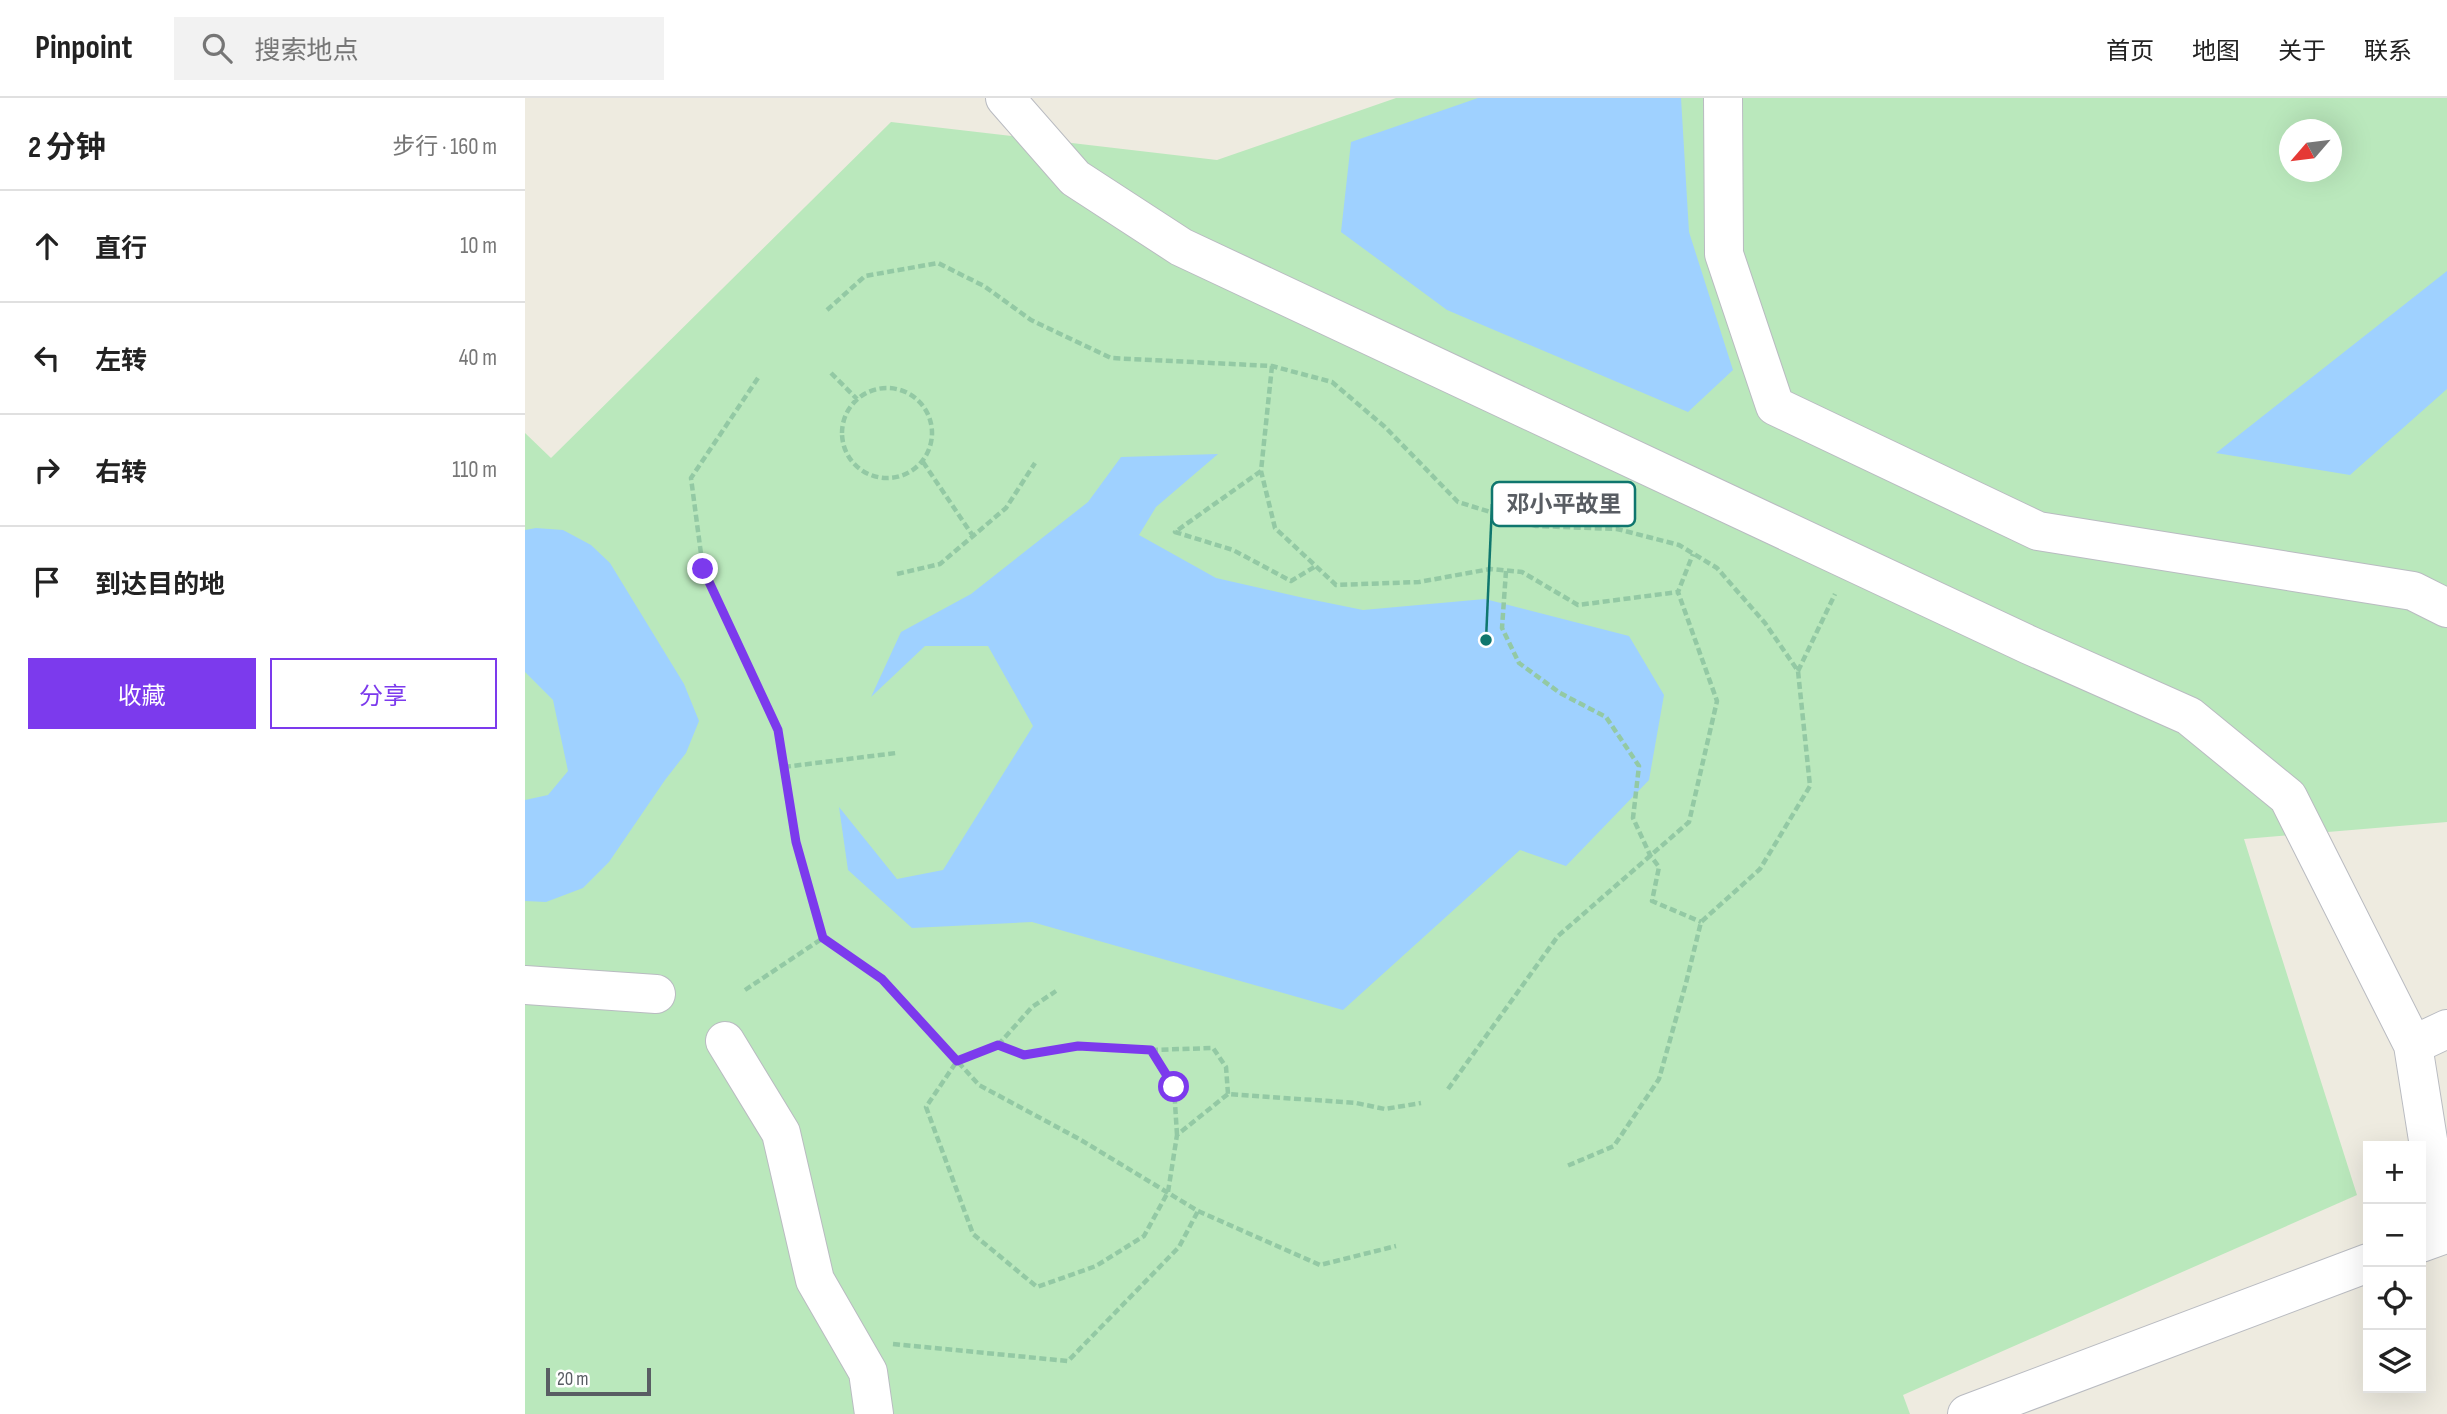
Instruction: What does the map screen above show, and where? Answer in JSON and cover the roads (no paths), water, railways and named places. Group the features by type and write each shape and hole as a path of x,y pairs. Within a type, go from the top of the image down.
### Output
{"street":[{"path":"1005,98 1075,178 1181,247 2029,645 2189,716 2288,797 2413,1045 2443,1235 2426,1241"},
{"path":"1723,98 1724,254 1775,406 2038,531 2413,591 2447,608"},
{"path":"525,985 656,994"},
{"path":"2413,1045 2447,1029"},
{"path":"725,1041 781,1133 815,1280 868,1372 874,1414"},
{"path":"1967,1414 2363,1265"}],"water":[{"path":"1478,98 1681,98 1689,232 1733,370 1688,412 1447,310 1341,232 1351,142"},
{"path":"2447,271 2447,389 2350,475 2216,453"},
{"path":"1218,454 1156,507 1139,535 1216,578 1304,598 1363,610 1485,599 1629,636 1664,695 1649,780 1566,866 1520,850 1343,1010 1032,922 912,928 848,870 839,807 897,879 943,870 1033,726 988,646 925,646 871,697 901,632 971,594 1088,502 1121,457"},
{"path":"525,530 563,530 591,545 610,563 684,684 699,721 686,753 609,862 583,888 546,902 525,901 525,800 548,795 568,771 553,700 525,672"}],"place":[{"name":"邓小平故里","path":"1486,640"}]}
